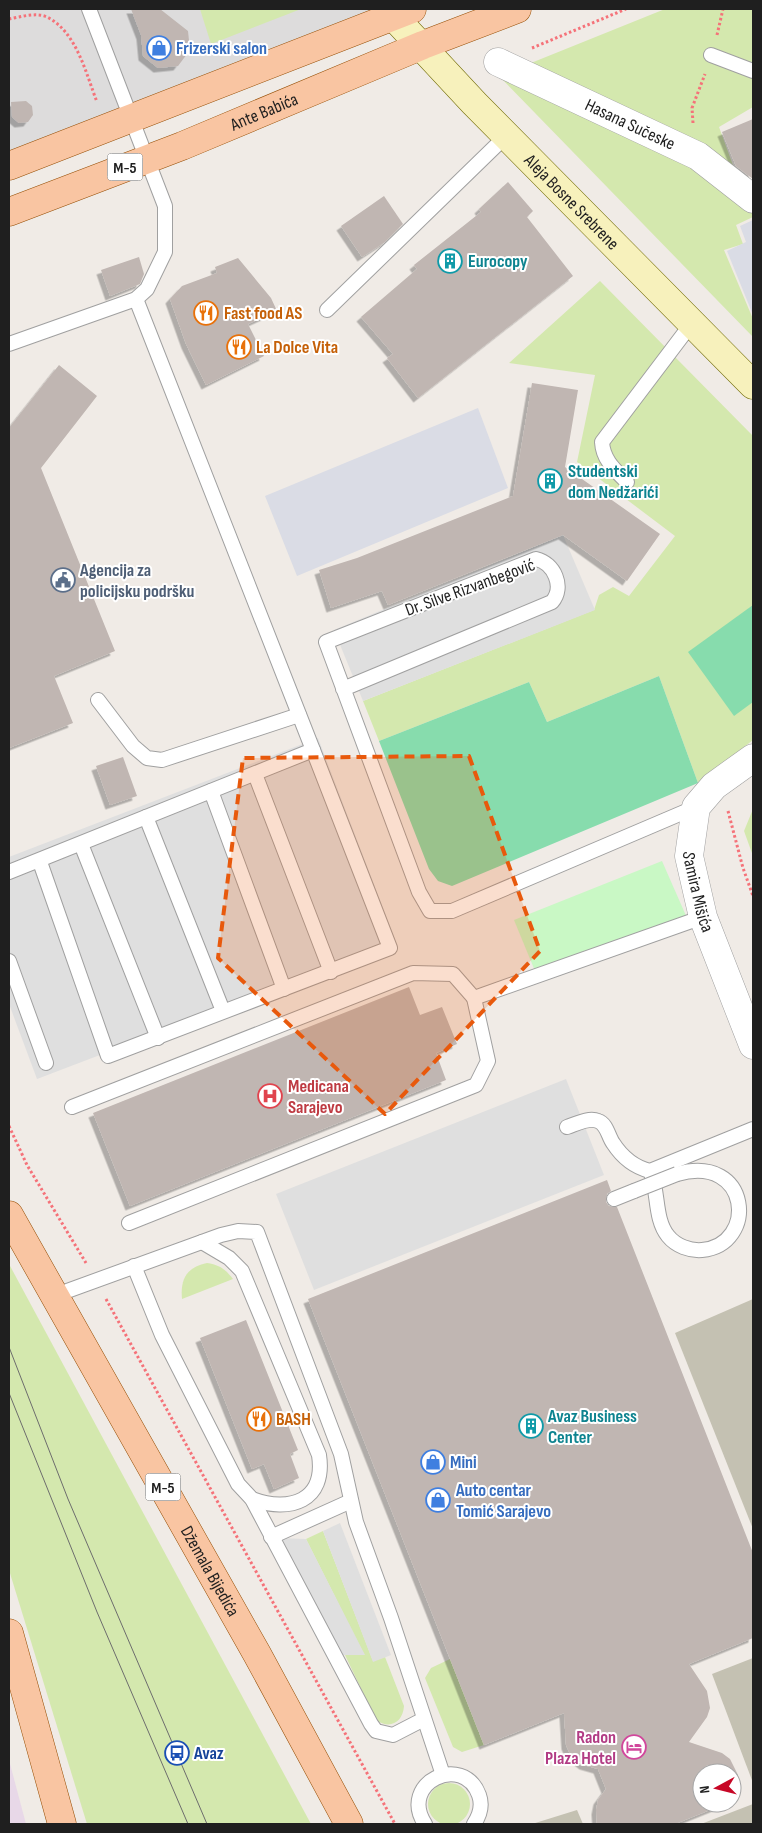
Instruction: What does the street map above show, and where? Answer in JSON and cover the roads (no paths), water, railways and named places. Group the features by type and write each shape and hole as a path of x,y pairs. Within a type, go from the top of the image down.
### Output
{"main road":[{"name":"Ante Babića","path":"9,212 147,159 423,45 517,9"},
{"name":"M-5","path":"9,166 403,12"},
{"name":"Džemala Bijedića","path":"9,1215 56,1295 252,1646 349,1824"},
{"path":"9,1633 62,1824"}],"street":[{"name":"Aleja Bosne Srebrene","path":"403,12 423,45 506,136 753,385"},
{"name":"Hasana Sučeske","path":"498,62 694,154 753,199"},
{"path":"696,807 721,782 753,758"},
{"name":"Samira Mišića","path":"696,807 689,856 703,917 753,1046"}],"lane":[{"path":"9,344 136,299 148,289 165,252 165,206 89,9"},
{"path":"711,55 753,71"},
{"path":"327,310 506,136"},
{"path":"40,862 108,1056 390,948 136,299"},
{"path":"627,482 602,452 602,442 692,323"},
{"name":"Dr. Silve Rizvanbegović","path":"343,689 552,602 558,596 558,589 552,568 546,561 536,559 326,642 343,689 419,892 430,910 452,911 696,807"},
{"path":"98,700 132,746 147,758 162,760 299,714"},
{"path":"9,872 40,862 313,750"},
{"path":"255,774 331,972"},
{"path":"211,791 284,989"},
{"path":"146,817 223,1011"},
{"path":"82,844 158,1038"},
{"path":"474,998 703,917"},
{"path":"9,961 46,1063"},
{"path":"72,1107 413,973 453,974 474,998 488,1061 476,1085 333,1144 129,1223"},
{"path":"567,1127 592,1120 599,1121 606,1128 613,1143 624,1157 635,1167 650,1171 753,1129"},
{"path":"614,1199 634,1191 678,1174 698,1170 709,1171 728,1182 734,1190 740,1211 738,1222 733,1232 718,1246 697,1251 676,1244 668,1237 659,1217 657,1193 650,1171"},
{"path":"56,1295 202,1242 238,1231 256,1232 341,1454 356,1522 391,1618 443,1775"},
{"path":"202,1242 229,1258 242,1271 319,1455 322,1472 316,1489 304,1500 285,1504 266,1504 252,1499"},
{"path":"134,1266 162,1335 238,1484 252,1499 376,1731 393,1736 424,1719"},
{"path":"271,1537 351,1501"},
{"path":"425,1824 419,1810 421,1791 434,1778 443,1775 459,1776 473,1785 480,1800 478,1817 474,1824"}],"tram line":[{"path":"9,1347 68,1499 207,1824"},
{"path":"9,1393 97,1612 188,1824"}],"place":[{"name":"Frizerski salon","path":"159,48"},
{"name":"Eurocopy","path":"450,261"},
{"name":"Fast food AS","path":"206,313"},
{"name":"La Dolce Vita","path":"239,347"},
{"name":"Studentski dom Nedžarići","path":"550,481"},
{"name":"Agencija za policijsku podršku","path":"63,580"},
{"name":"Medicana Sarajevo","path":"270,1096"},
{"name":"BASH","path":"259,1419"},
{"name":"Avaz Business Center","path":"531,1426"},
{"name":"Mini","path":"433,1462"},
{"name":"Auto centar Tomić Sarajevo","path":"438,1500"},
{"name":"Radon Plaza Hotel","path":"634,1747"},
{"name":"Avaz","path":"177,1753"}]}
